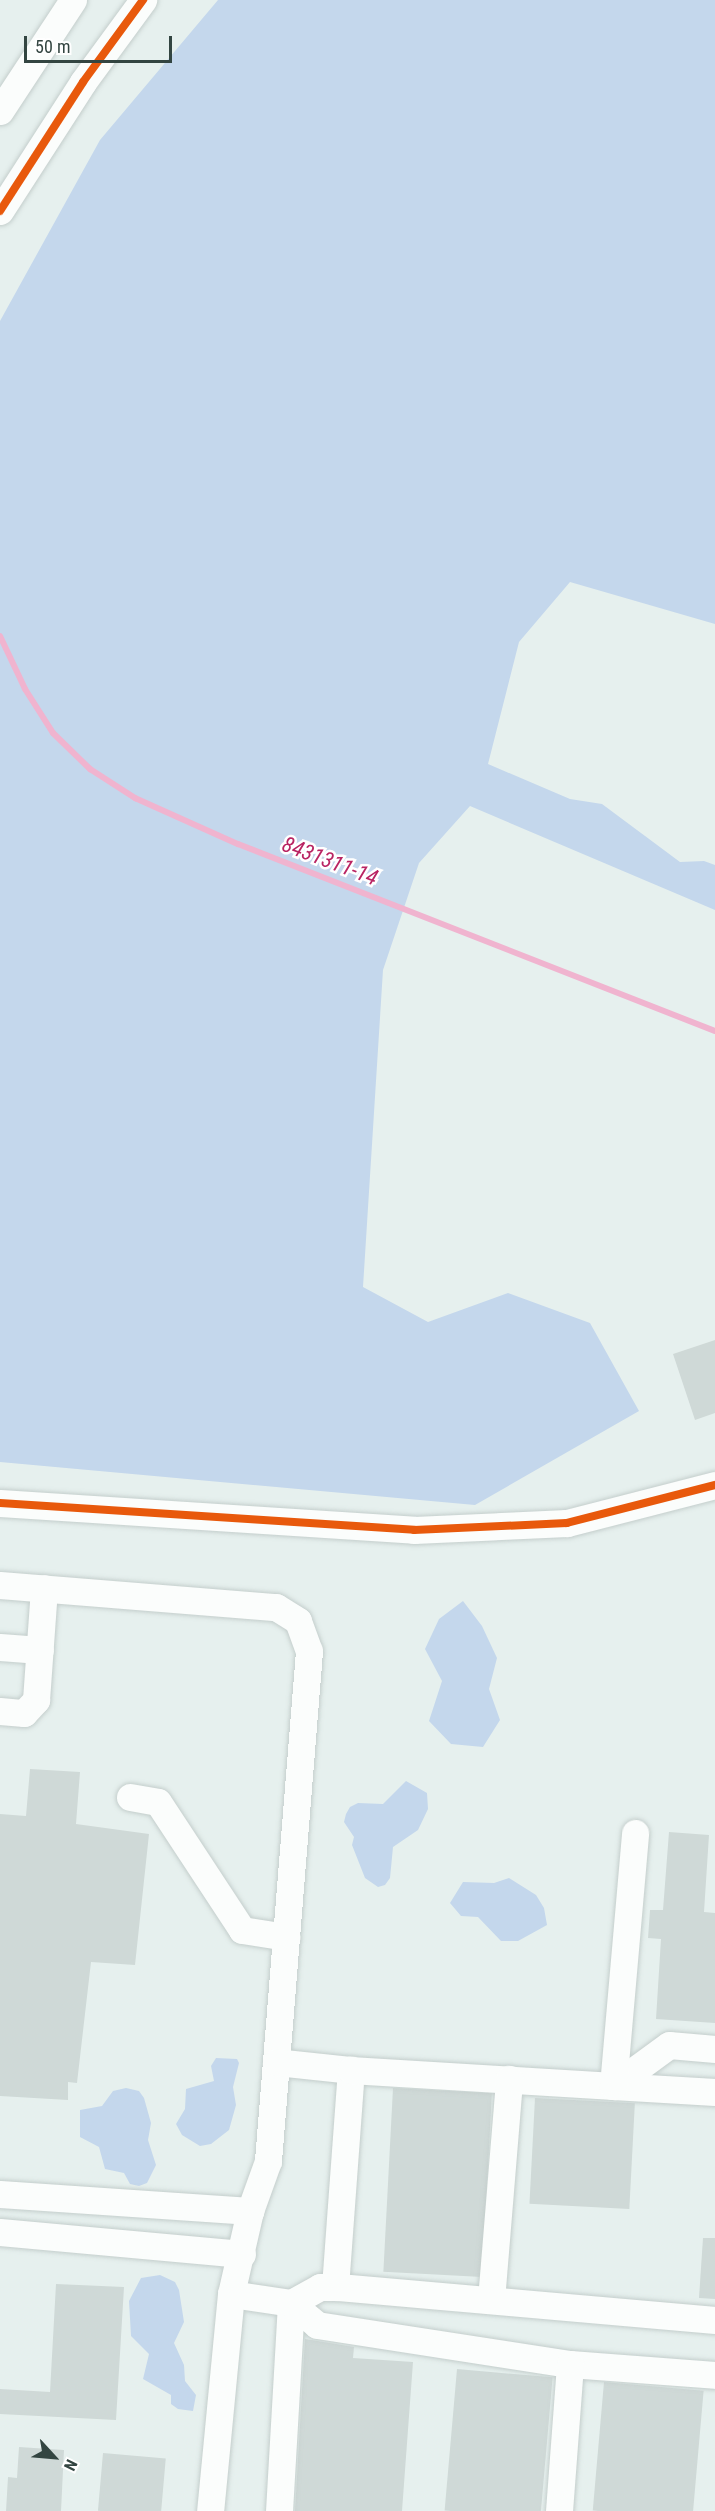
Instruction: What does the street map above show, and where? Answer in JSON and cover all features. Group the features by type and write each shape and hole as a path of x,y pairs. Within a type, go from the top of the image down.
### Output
{"street":[{"path":"0,111 73,0"},
{"path":"0,211 76,92 143,0"},
{"path":"0,1503 414,1530 567,1523 715,1485"},
{"path":"0,1584 276,1607 298,1622 309,1651 268,2161 250,2211 231,2294 210,2511"},
{"path":"0,1711 24,1713 36,1700 44,1588"},
{"path":"0,1647 40,1650"},
{"path":"130,1797 158,1802 242,1930 286,1937"},
{"path":"613,2086 634,1833"},
{"path":"613,2086 669,2045 715,2049"},
{"path":"276,2062 351,2070 715,2092"},
{"path":"335,2287 351,2070"},
{"path":"491,2301 508,2079"},
{"path":"0,2194 250,2211"},
{"path":"0,2232 242,2253"},
{"path":"291,2302 320,2287 335,2287 715,2320"},
{"path":"231,2294 291,2302 317,2325 570,2364 715,2375"},
{"path":"279,2511 291,2302"},
{"path":"559,2511 570,2364"}],"shaded area":[{"path":"218,0 715,0 715,624 570,582 519,642 488,764 570,799 602,804 680,862 704,861 715,865 715,910 470,806 419,863 383,970 363,1287 428,1322 508,1293 590,1323 639,1411 475,1505 0,1462 0,321 100,140"},
{"path":"463,1601 482,1626 497,1658 489,1689 500,1720 483,1747 451,1744 429,1721 442,1681 425,1649 439,1619"},
{"path":"406,1781 427,1793 428,1809 418,1830 393,1847 390,1878 385,1885 378,1887 365,1878 352,1845 354,1837 344,1822 346,1814 350,1807 358,1803 383,1804"},
{"path":"509,1878 536,1895 544,1908 547,1925 518,1941 501,1941 478,1917 461,1916 450,1903 463,1882 494,1883"},
{"path":"216,2058 237,2059 239,2063 233,2087 236,2105 229,2130 211,2144 200,2146 182,2135 176,2124 185,2109 186,2089 214,2081 211,2066"},
{"path":"126,2088 139,2091 144,2098 151,2123 148,2140 156,2165 147,2183 139,2186 130,2184 124,2173 105,2169 99,2147 80,2137 80,2110 102,2106 113,2091"},
{"path":"160,2275 175,2282 179,2290 184,2322 174,2343 184,2365 185,2381 196,2395 193,2411 178,2409 171,2404 171,2395 143,2379 149,2354 131,2336 129,2301 141,2278"}],"building":[{"path":"715,1340 715,1413 695,1420 673,1354"},
{"path":"30,1769 80,1772 76,1824 149,1834 135,1965 91,1962 77,2083 68,2082 68,2100 0,2096 0,1814 26,1816"},
{"path":"669,1832 709,1835 704,1912 715,1913 715,2023 656,2019 661,1939 648,1938 650,1910 663,1910"},
{"path":"393,2088 492,2093 482,2277 383,2272"},
{"path":"535,2098 635,2103 629,2209 529,2204"},
{"path":"703,2238 715,2238 715,2299 699,2298"},
{"path":"56,2284 124,2287 116,2420 0,2414 0,2389 50,2392"},
{"path":"305,2339 354,2347 353,2358 413,2362 402,2511 295,2511"},
{"path":"457,2369 553,2377 541,2511 445,2510"},
{"path":"604,2382 704,2391 693,2511 593,2511"},
{"path":"19,2447 64,2450 61,2511 6,2511 8,2477 17,2478"},
{"path":"103,2453 166,2458 161,2511 98,2511"}],"waterway":[{"name":"8431311-14","path":"0,636 25,689 53,733 90,769 135,798 238,844 715,1031"}],"cycle path":[{"path":"0,211 83,82 143,0"},
{"path":"0,1503 414,1530 567,1523 715,1485"}]}
